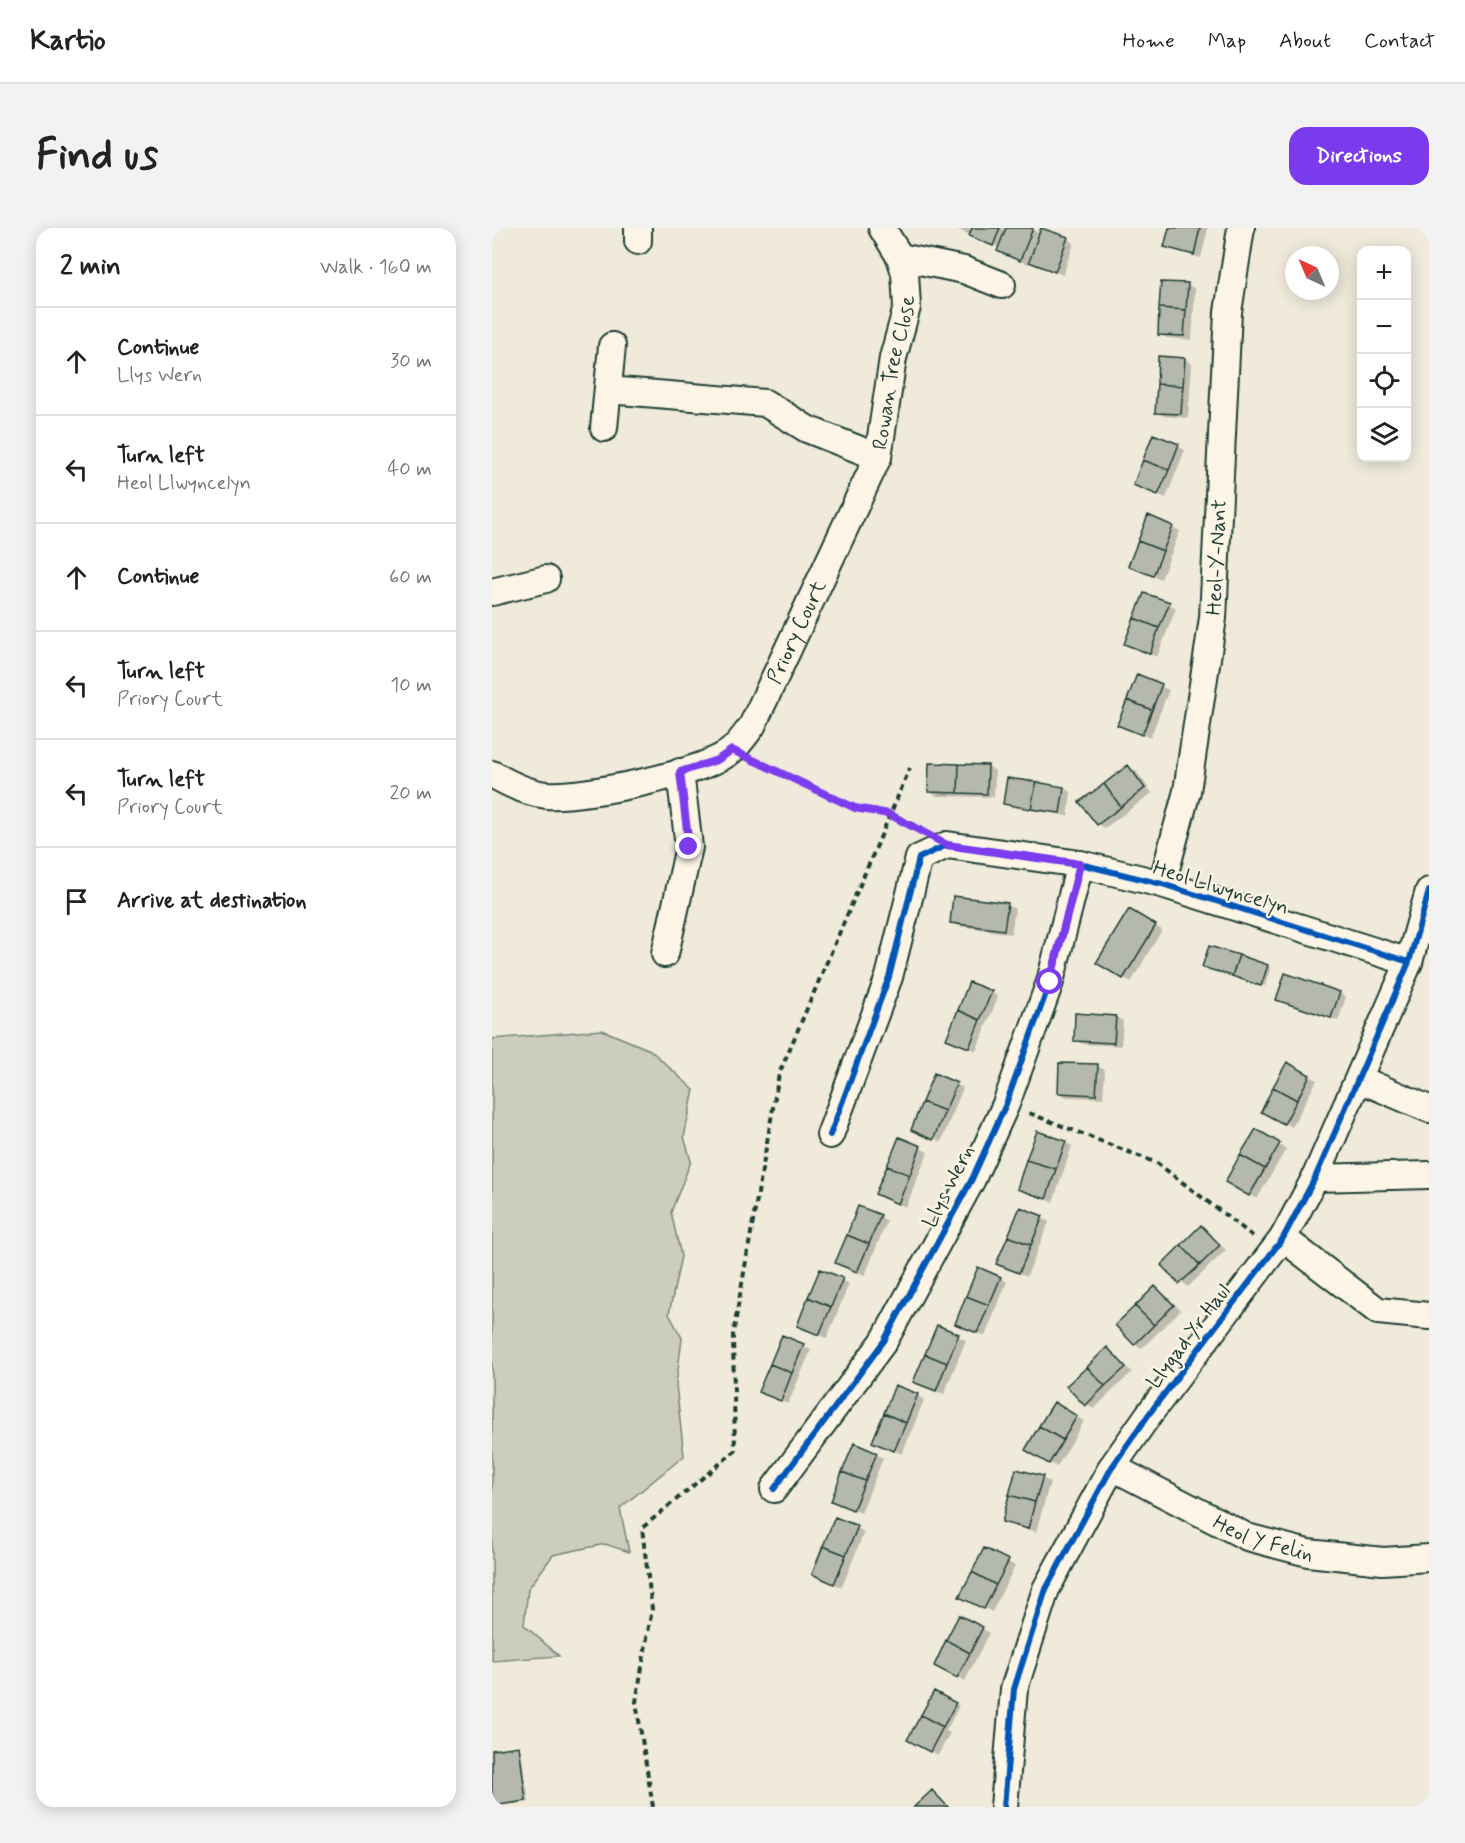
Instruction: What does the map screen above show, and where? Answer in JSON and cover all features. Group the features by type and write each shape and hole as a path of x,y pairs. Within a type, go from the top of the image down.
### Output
{"street":[{"name":"Rowan Tree Close","path":"608,390 765,403 807,429 878,457 893,358 907,307 906,282 900,257 882,228"},
{"name":"Heol-Y-Nant","path":"1162,884 1187,791 1213,618 1228,312 1241,228"},
{"path":"900,257 964,270 1002,285"},
{"path":"604,428 612,346"},
{"name":"Priory Court","path":"492,774 526,790 567,795 680,772 717,760 732,750 753,726 878,457"},
{"path":"492,592 546,579"},
{"path":"665,954 689,847 680,772"},
{"path":"830,1135 889,977 919,858 947,845"},
{"name":"Heol Llwyncelyn","path":"947,845 1080,864 1162,884 1409,962"},
{"name":"Llys Wern","path":"774,1489 884,1341 972,1179 1006,1104 1050,982 1080,864"},
{"name":"Llygad Yr Haul","path":"1004,1807 1014,1689 1046,1588 1112,1467 1149,1414 1278,1245 1315,1178 1409,962 1429,891"},
{"path":"1359,1079 1429,1109"},
{"path":"1315,1178 1429,1175"},
{"path":"1278,1245 1378,1311 1429,1316"},
{"name":"Heol Y Felin","path":"1112,1467 1247,1537 1308,1553 1383,1561 1429,1558"}],"path":[{"path":"732,750 855,808 889,814 947,845"},
{"path":"653,1807 636,1702 652,1609 642,1528 735,1451 733,1335 778,1074 910,768"},
{"path":"1006,1104 1157,1163 1278,1245"}],"shaded area":[{"path":"602,1030 650,1050 694,1090 684,1137 691,1161 671,1212 681,1256 669,1314 682,1338 676,1385 684,1456 620,1508 629,1552 605,1544 553,1555 528,1589 524,1625 559,1656 492,1661 492,1039"}],"building":[{"path":"972,228 1000,228 993,246 969,236"},
{"path":"1006,228 1033,228 1020,261 997,251"},
{"path":"1041,228 1068,237 1055,272 1029,262"},
{"path":"1169,228 1200,228 1194,255 1164,247"},
{"path":"1161,282 1188,283 1186,310 1159,308"},
{"path":"1159,308 1186,310 1184,336 1158,335"},
{"path":"1158,356 1185,358 1183,386 1157,384"},
{"path":"1157,384 1183,386 1181,414 1155,413"},
{"path":"1153,434 1179,444 1169,470 1143,460"},
{"path":"1143,460 1169,470 1158,495 1133,485"},
{"path":"1148,515 1173,526 1163,551 1138,541"},
{"path":"1138,541 1163,551 1153,576 1128,566"},
{"path":"1144,593 1170,602 1159,628 1134,618"},
{"path":"1134,618 1159,628 1150,654 1124,644"},
{"path":"1137,674 1162,684 1152,710 1127,700"},
{"path":"1127,700 1152,710 1142,735 1117,725"},
{"path":"929,763 959,764 958,793 928,792"},
{"path":"959,764 988,765 987,794 958,793"},
{"path":"1128,765 1145,788 1121,807 1104,784"},
{"path":"1007,778 1036,782 1031,809 1003,804"},
{"path":"1036,782 1064,787 1060,813 1031,809"},
{"path":"1104,784 1121,807 1097,825 1079,802"},
{"path":"953,896 1008,903 1004,930 950,923"},
{"path":"1129,909 1156,925 1123,979 1096,963"},
{"path":"1209,946 1239,955 1232,976 1202,967"},
{"path":"1239,955 1268,965 1261,986 1232,976"},
{"path":"1285,973 1340,992 1331,1018 1276,1000"},
{"path":"969,982 992,991 980,1020 958,1010"},
{"path":"958,1010 980,1020 969,1048 946,1039"},
{"path":"1075,1013 1116,1016 1114,1043 1074,1041"},
{"path":"1287,1062 1310,1075 1297,1100 1273,1087"},
{"path":"1059,1063 1098,1064 1096,1095 1058,1093"},
{"path":"934,1073 957,1083 945,1111 922,1102"},
{"path":"1273,1087 1297,1100 1284,1124 1261,1112"},
{"path":"922,1102 945,1111 933,1140 911,1130"},
{"path":"1256,1129 1280,1143 1265,1169 1240,1155"},
{"path":"1037,1131 1066,1141 1056,1169 1026,1160"},
{"path":"899,1137 921,1146 910,1175 887,1166"},
{"path":"1240,1155 1265,1169 1249,1196 1225,1182"},
{"path":"1026,1160 1056,1169 1046,1199 1017,1189"},
{"path":"887,1166 910,1175 898,1204 875,1194"},
{"path":"858,1206 881,1215 869,1244 847,1235"},
{"path":"1020,1207 1043,1216 1031,1245 1008,1236"},
{"path":"1201,1225 1220,1245 1200,1265 1181,1245"},
{"path":"847,1235 869,1244 857,1272 835,1263"},
{"path":"1008,1236 1031,1245 1019,1273 996,1264"},
{"path":"1181,1245 1200,1265 1179,1284 1161,1265"},
{"path":"978,1267 1001,1277 989,1305 966,1296"},
{"path":"820,1269 843,1278 831,1307 808,1297"},
{"path":"1155,1286 1174,1305 1154,1325 1135,1306"},
{"path":"966,1296 989,1305 977,1333 955,1324"},
{"path":"808,1297 831,1307 819,1335 797,1326"},
{"path":"1135,1306 1154,1325 1134,1345 1115,1325"},
{"path":"937,1325 959,1334 947,1363 925,1354"},
{"path":"782,1335 804,1344 792,1373 770,1364"},
{"path":"1107,1347 1126,1367 1105,1386 1087,1367"},
{"path":"925,1354 947,1363 936,1391 913,1382"},
{"path":"770,1364 792,1373 781,1401 758,1392"},
{"path":"1087,1367 1105,1386 1085,1406 1066,1386"},
{"path":"895,1385 918,1394 906,1423 884,1413"},
{"path":"1054,1402 1077,1416 1063,1440 1039,1426"},
{"path":"884,1413 906,1423 894,1451 872,1442"},
{"path":"1039,1426 1063,1440 1049,1464 1025,1450"},
{"path":"854,1443 877,1453 865,1481 842,1472"},
{"path":"1016,1469 1043,1476 1035,1502 1009,1495"},
{"path":"842,1472 865,1481 853,1510 831,1501"},
{"path":"1009,1495 1035,1502 1028,1529 1002,1522"},
{"path":"835,1517 858,1526 846,1555 823,1546"},
{"path":"823,1546 846,1555 834,1584 812,1574"},
{"path":"984,1548 1009,1560 996,1585 972,1572"},
{"path":"972,1572 996,1585 984,1609 959,1597"},
{"path":"959,1615 983,1627 970,1653 946,1640"},
{"path":"946,1640 970,1653 957,1678 934,1666"},
{"path":"934,1691 956,1703 943,1727 921,1715"},
{"path":"921,1715 943,1727 930,1752 907,1740"},
{"path":"519,1746 526,1801 492,1806 492,1750"},
{"path":"932,1790 948,1807 914,1807"}],"cycle path":[{"path":"830,1135 889,977 919,858 947,845 1080,864 1162,884 1409,962"},
{"path":"774,1489 884,1341 972,1179 1006,1104 1050,982 1080,864"},
{"path":"1004,1807 1014,1689 1046,1589 1112,1467 1149,1414 1283,1238 1315,1178 1409,962 1429,891"}],"route":[{"path":"689,847 680,772 717,760 732,750 855,808 889,814 921,829 947,845 1080,864 1050,982"}]}
